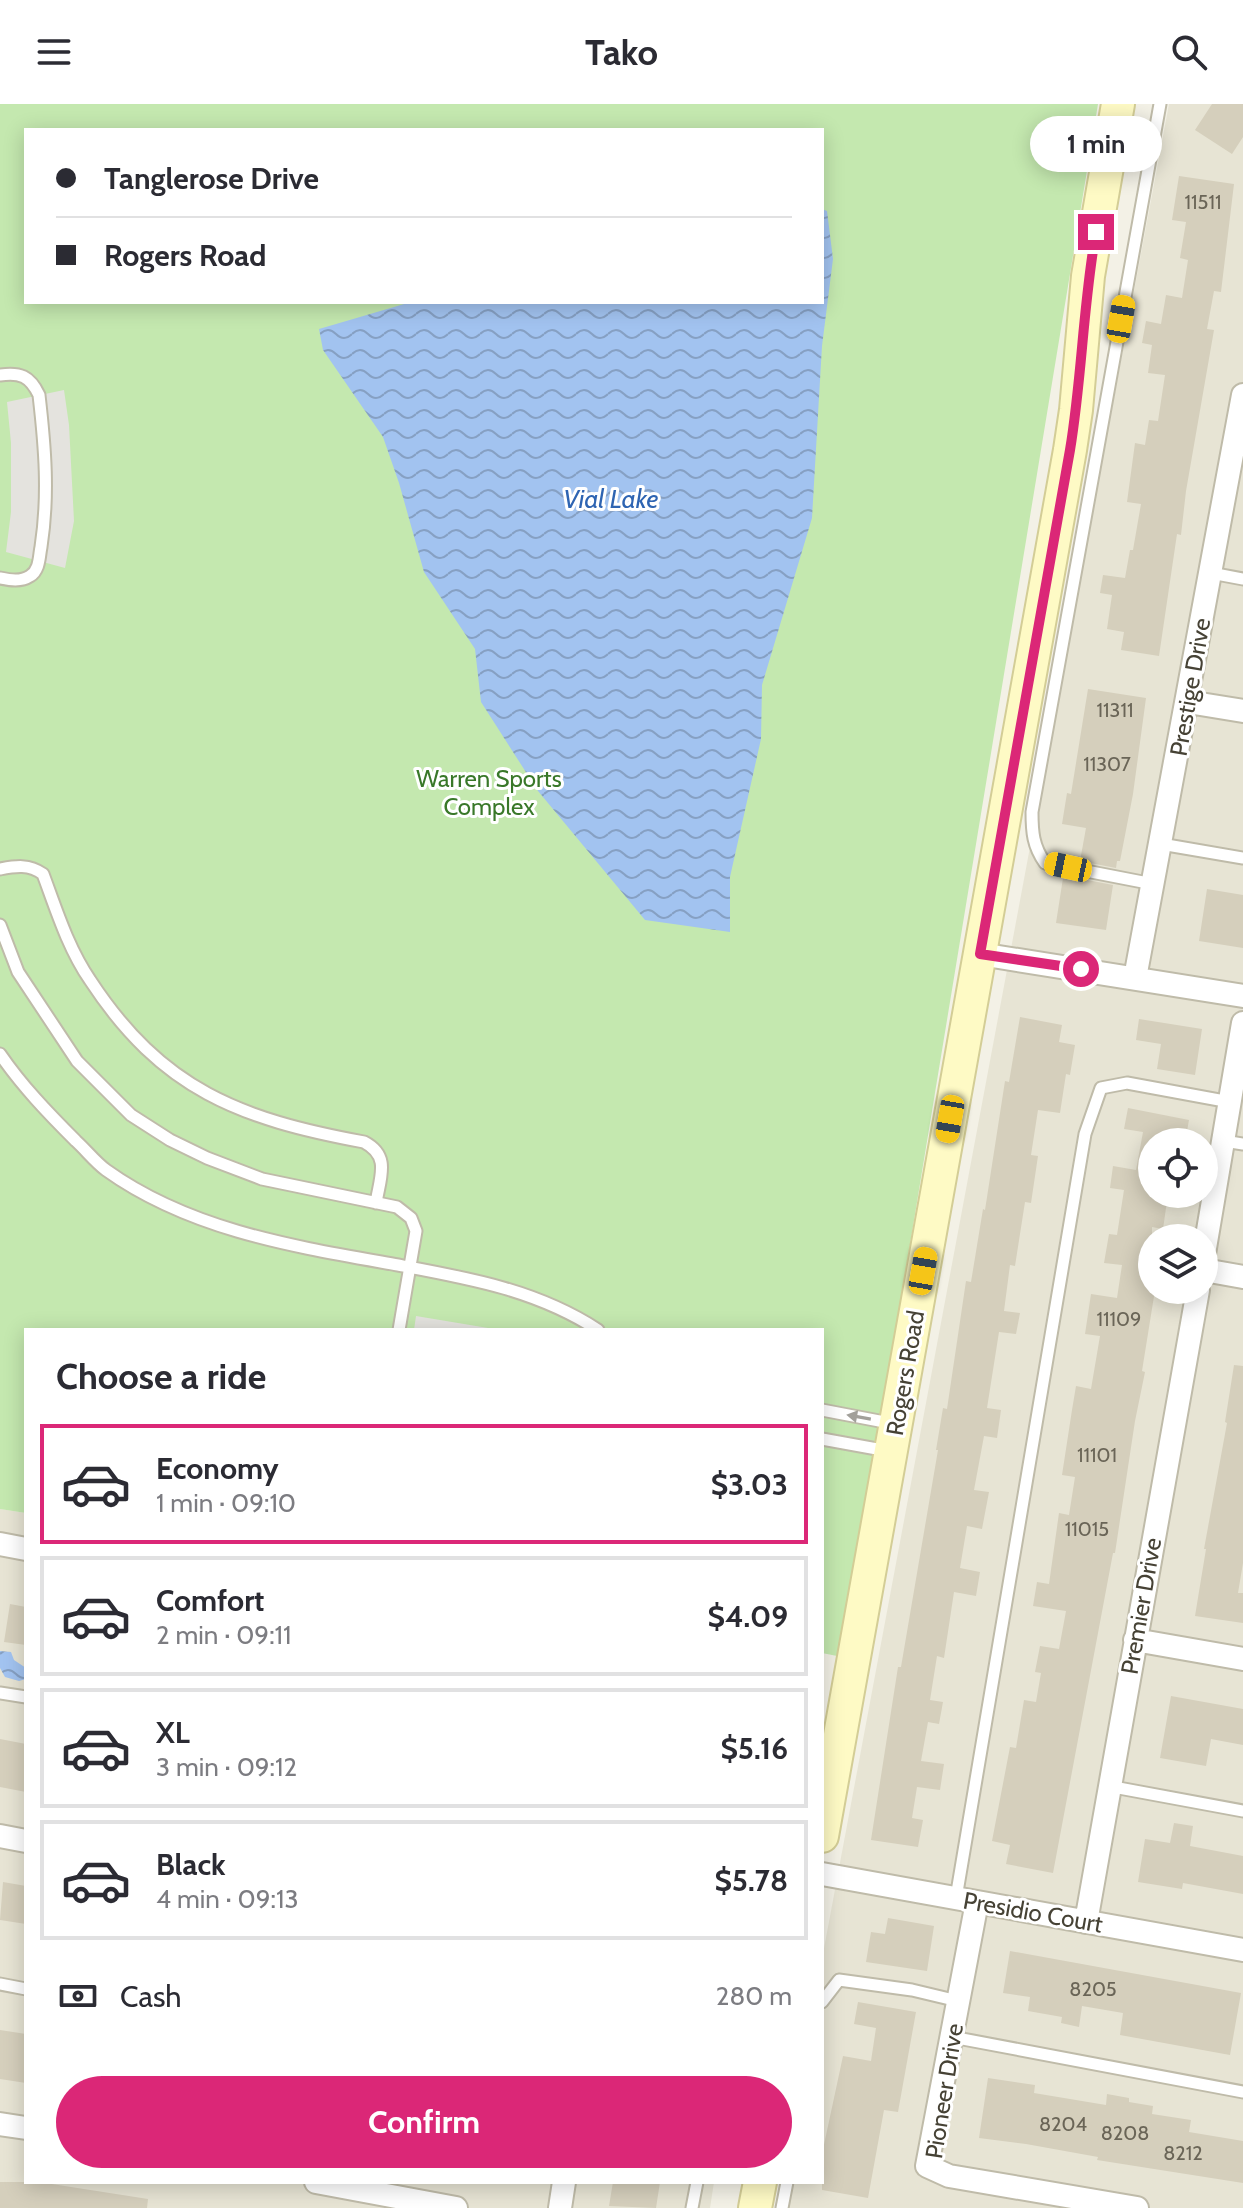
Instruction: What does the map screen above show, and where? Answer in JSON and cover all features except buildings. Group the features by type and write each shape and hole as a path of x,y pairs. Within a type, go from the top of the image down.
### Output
{"street":[{"name":"Rogers Road","path":"824,1825 1070,450 1088,276 1118,104"},
{"name":"Prestige Drive","path":"1135,978 1240,432 1243,395"},
{"path":"1188,702 1243,711"},
{"path":"980,954 1243,996"},
{"path":"1212,1224 1233,1143 1230,1102 1243,1023"},
{"path":"1218,1273 1243,1277"},
{"name":"Premier Drive","path":"1086,1922 1195,1304"},
{"path":"0,1544 24,1549"},
{"path":"1135,1640 1243,1659"},
{"path":"0,1836 24,1841"},
{"name":"Presidio Court","path":"824,1874 1243,1950"},
{"name":"Pioneer Drive","path":"966,1900 958,2001 927,2166 949,2176 1137,2208"},
{"path":"0,2124 24,2128"},
{"path":"327,2184 449,2207"},
{"path":"560,2208 564,2184"},
{"path":"755,2208 760,2184"}],"lane":[{"path":"1153,884 1045,863 1035,849 1032,812 1160,104"},
{"path":"0,375 14,373 26,376 39,395 47,482 46,516 36,570 30,576 13,581 0,578"},
{"path":"1211,573 1243,579"},
{"path":"1161,844 1243,858"},
{"path":"0,869 19,866 36,869 43,874 64,929 89,979 126,1027 179,1078 214,1098 267,1120 364,1142 376,1148 383,1162 376,1203"},
{"path":"0,925 18,972 77,1061 131,1115 170,1140 262,1179 397,1207 411,1218 416,1231 399,1328"},
{"path":"0,1054 16,1078 104,1169 138,1190 232,1231 302,1248 496,1284 545,1301 594,1328"},
{"path":"966,1900 1085,1134 1101,1088 1127,1083 1230,1102"},
{"path":"824,1411 893,1438"},
{"path":"824,1439 893,1438"},
{"path":"0,1693 24,1697"},
{"path":"1108,1786 1243,1811"},
{"path":"824,1999 839,1980 912,1990 958,2001"},
{"path":"0,1984 24,1989"},
{"path":"952,2037 1243,2092"},
{"path":"692,2208 697,2184"},
{"path":"782,2208 787,2184"}],"shaded area":[{"path":"1169,104 1243,104 1243,2208 776,2208 780,2184 824,2184 824,1948"},
{"path":"64,390 74,521 65,568 6,552 11,512 11,443 7,402"},
{"path":"416,1316 488,1328 414,1328"},
{"path":"0,1509 24,1513 24,2184 714,2184 710,2208 0,2208"}],"green space":[{"name":"Warren Sports Complex","path":"0,104 1098,104 842,1657 824,1653 824,1328 24,1328 24,1513 0,1509"}],"water":[{"name":"Vial Lake","path":"824,210 827,211 833,259 822,346 812,518 762,685 761,739 730,877 730,932 645,920 538,791 481,702 475,649 424,572 383,437 323,350 319,329 404,304 824,304"},
{"path":"0,1651 11,1652 14,1660 24,1667 24,1680 5,1677 0,1668"}],"route":[{"path":"1081,969 980,954 1070,450 1088,276 1096,232"}]}
